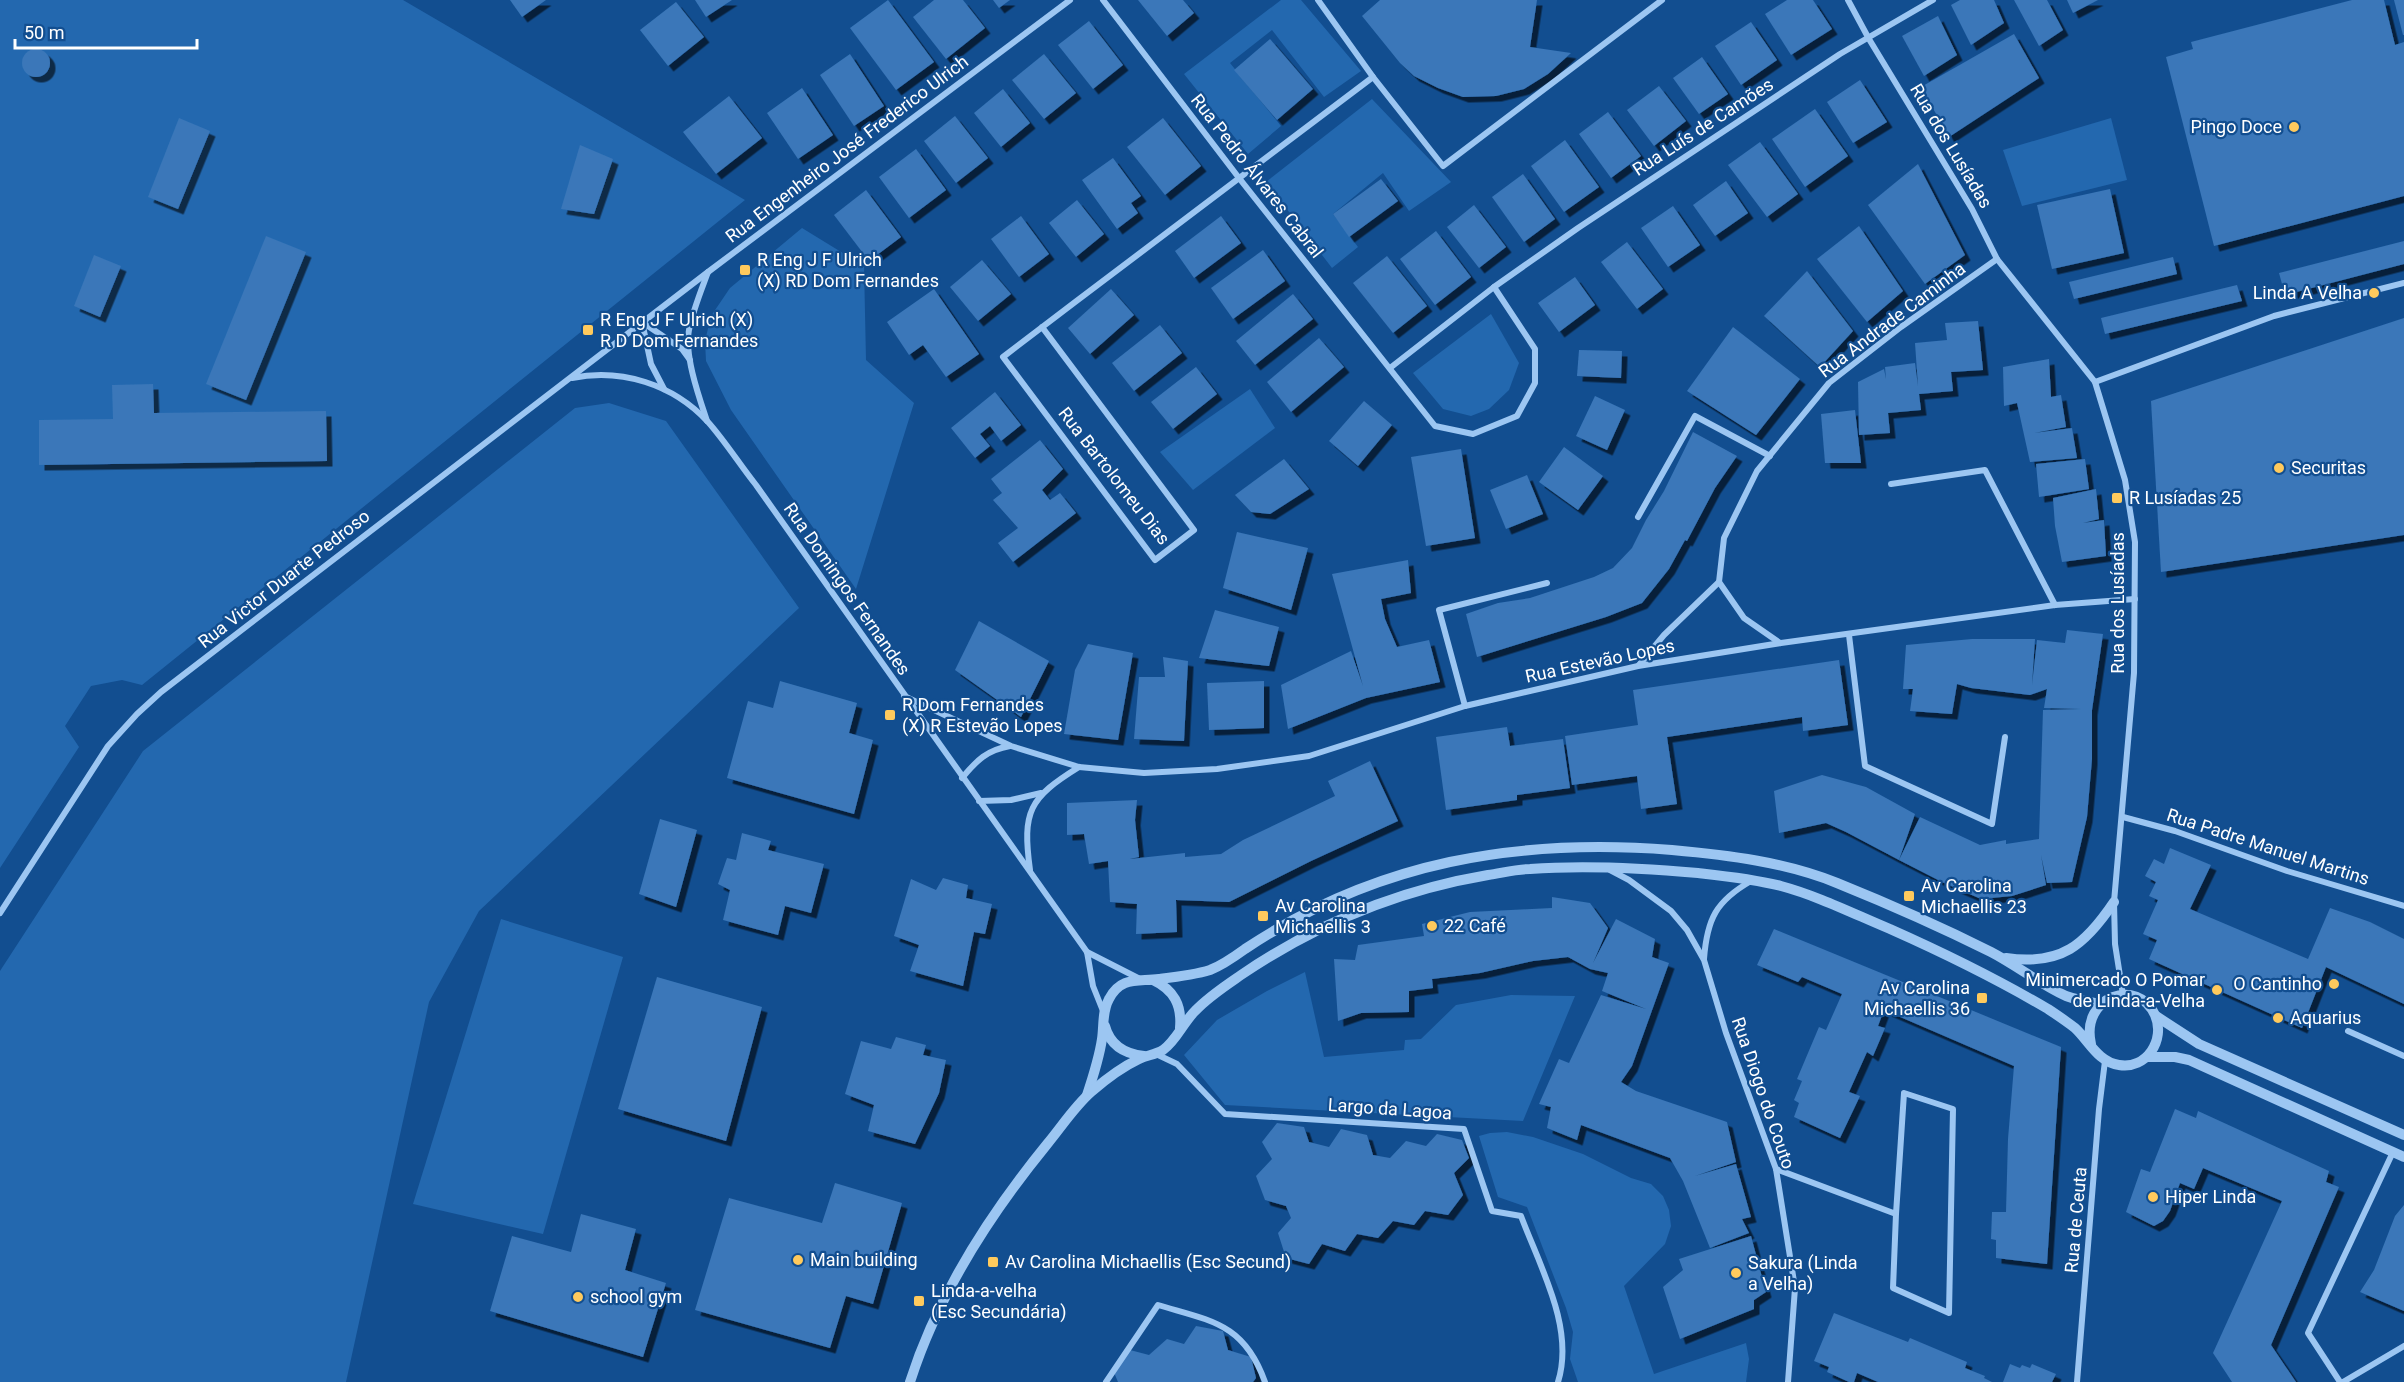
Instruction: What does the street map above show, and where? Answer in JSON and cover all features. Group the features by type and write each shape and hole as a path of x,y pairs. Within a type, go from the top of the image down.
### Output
{"street":[{"name":"Rua Engenheiro José Frederico Ulrich","path":"642,322 1070,0"},
{"name":"Rua Pedro Álvares Cabral","path":"1103,0 1239,178 1390,368"},
{"path":"1318,0 1373,77 1443,166 1662,0"},
{"name":"Rua dos Lusíadas","path":"1848,0 1869,39 1972,209 1997,259 2095,381 2126,480 2136,542 2134,673 2114,902 2115,944 2123,995"},
{"name":"Rua Luís de Camões","path":"1390,368 1494,286 1578,228 1840,54 1933,0"},
{"name":"Rua Bartolomeu Dias","path":"1042,327 1194,530 1155,560 1003,357 1042,327 1373,77"},
{"name":"Rua Andrade Caminha","path":"1719,582 1724,538 1757,471 1829,383 1901,327 1997,259"},
{"name":"Rua Domingos Fernandes","path":"707,421 699,396 688,332 708,272"},
{"path":"2095,381 2274,316 2404,283"},
{"path":"1390,368 1436,426 1473,434 1517,416 1535,383 1535,350 1494,286"},
{"name":"Rua Domingos Fernandes","path":"642,322 651,364 664,389"},
{"path":"642,322 682,349 692,363"},
{"name":"Rua Victor Duarte Pedroso","path":"0,913 108,746 137,714 161,692 642,322"},
{"name":"Rua Domingos Fernandes","path":"568,379 602,374 644,381 664,389 707,421 756,485 1087,952 1093,986 1104,1019"},
{"path":"1638,517 1695,416 1770,456"},
{"path":"1891,484 1985,470 2055,605"},
{"path":"1638,666 1664,635 1719,582 1744,618 1781,643"},
{"path":"1465,706 1439,610 1547,583"},
{"name":"Rua Estevão Lopes","path":"904,696 1011,746 1079,767 1144,774 1217,770 1309,756 1465,706 1638,666 1781,643 2055,605 2134,599"},
{"path":"1849,635 1865,766 1992,824 2005,737"},
{"path":"962,778 978,758 993,749 1011,746"},
{"path":"979,801 1011,800 1041,793 1079,767"},
{"path":"1030,872 1026,843 1028,826 1032,808 1041,793"},
{"name":"Rua Padre Manuel Martins","path":"2123,817 2175,831 2287,871 2404,906"},
{"path":"1087,1095 1097,1067 1108,1001 1115,990 1127,982 1211,970 1274,930 1319,906 1360,888 1470,856 1536,848 1593,846 1708,853 1810,873 1955,935 2000,957 2065,995 2100,1004"},
{"path":"910,1382 927,1336 968,1255 1019,1178 1087,1095 1124,1066 1166,1048 1180,1028 1207,1000 1244,973 1307,935 1413,891 1452,881 1526,869 1607,868 1701,873 1778,885 1819,899 1937,950 2009,986 2062,1018 2091,1044"},
{"name":"Rua Diogo do Couto","path":"1607,868 1629,880 1671,911 1687,930 1704,960 1726,1033 1776,1169 1795,1288 1788,1382"},
{"name":"Rua Diogo do Couto","path":"1704,960 1705,936 1711,918 1720,904 1734,891 1751,881"},
{"path":"2000,957 2036,960 2051,957 2074,947 2089,936 2114,902"},
{"name":"Rua Domingos Fernandes","path":"1087,952 1140,979"},
{"path":"1152,980 1164,985 1179,1004 1180,1028"},
{"path":"2156,1016 2158,1038 2147,1057 2137,1063 2127,1066 2105,1061 2091,1044 2088,1034 2089,1023 2093,1012 2100,1004 2110,998 2123,995 2142,1000 2156,1016 2199,1044 2404,1135"},
{"path":"1104,1019 1107,1034 1122,1051 1150,1055"},
{"path":"2348,1031 2404,1056"},
{"name":"Largo da Lagoa","path":"1150,1055 1177,1064 1225,1114 1464,1129 1492,1211 1521,1216 1562,1323 1564,1348 1558,1382"},
{"path":"2147,1057 2175,1057 2189,1060 2404,1157"},
{"name":"Rua de Ceuta","path":"2077,1382 2098,1110 2105,1061"},
{"path":"1904,1093 1953,1109 1949,1313 1893,1288 1896,1214 1903,1115 1904,1093"},
{"path":"2393,1152 2308,1333 2342,1382 2404,1346"},
{"path":"1776,1169 1896,1214"},
{"path":"1106,1382 1158,1305 1224,1325 1246,1346 1260,1368 1265,1382"}],"shaded area":[{"path":"0,0 403,0 745,200 142,685 122,680 91,686 65,726 79,747 0,868"},
{"path":"1281,0 1301,0 1361,71 1324,97 1272,30 1230,63 1281,126 1248,154 1184,74"},
{"path":"1372,99 1451,182 1409,211 1383,173 1333,214 1358,247 1332,268 1266,182"},
{"path":"2111,118 2127,180 2022,206 2003,150"},
{"path":"802,228 864,266 866,360 914,403 856,589 731,410 706,361 705,341 711,316 730,288"},
{"path":"1491,314 1519,363 1509,390 1489,409 1471,416 1443,409 1413,373"},
{"path":"1250,389 1275,428 1193,490 1160,452"},
{"path":"609,403 666,421 799,608 479,911 429,1002 346,1382 0,1382 0,971 143,751 575,408"},
{"path":"501,919 623,957 543,1234 413,1204"},
{"path":"1305,972 1324,1057 1404,1050 1405,1040 1421,1039 1456,1005 1511,995 1575,996 1523,1121 1225,1105 1184,1055 1217,1020"},
{"path":"1507,1132 1533,1137 1583,1154 1631,1178 1651,1184 1663,1196 1669,1210 1671,1226 1665,1244 1624,1286 1654,1374 1746,1343 1749,1359 1746,1382 1578,1382 1570,1359 1573,1332 1527,1207 1498,1197 1479,1136"}],"building":[{"path":"510,0 546,0 522,17"},
{"path":"695,0 732,0 706,17"},
{"path":"888,0 934,62 896,90 850,28"},
{"path":"934,0 963,0 985,28 946,59 913,17"},
{"path":"993,0 1010,0 999,8"},
{"path":"1138,0 1183,0 1194,13 1167,36"},
{"path":"1380,0 1537,0 1530,47 1571,53 1548,74 1524,89 1496,96 1463,97 1414,76 1400,63 1362,16"},
{"path":"1787,0 1813,0 1832,29 1791,55 1765,14"},
{"path":"1960,0 1994,0 2004,23 1971,45 1951,5"},
{"path":"2014,0 2047,0 2063,30 2039,46"},
{"path":"2067,0 2098,0 2073,13"},
{"name":"Pingo Doce","path":"2352,0 2384,0 2395,45 2404,42 2404,196 2214,246 2166,57 2193,49 2191,42"},
{"path":"2394,0 2404,0 2404,35 2403,35"},
{"path":"676,2 704,37 668,66 640,30"},
{"path":"1938,16 1957,55 1924,76 1902,36"},
{"path":"1089,21 1123,65 1093,89 1058,45"},
{"path":"1751,22 1777,60 1741,85 1715,46"},
{"path":"2014,34 2039,78 1949,137 1921,87"},
{"path":"1270,39 1313,89 1277,120 1234,70"},
{"path":"36,49 46,53 50,63 46,73 36,77 26,73 22,63 26,53"},
{"path":"850,54 884,106 854,126 820,75"},
{"path":"1044,54 1076,93 1044,119 1012,80"},
{"path":"1702,57 1728,94 1699,114 1673,78"},
{"path":"1860,80 1887,122 1853,143 1827,102"},
{"path":"1659,86 1686,121 1654,146 1627,110"},
{"path":"802,88 833,135 798,159 767,113"},
{"path":"1003,89 1030,123 1001,147 974,113"},
{"path":"729,96 762,138 716,174 683,132"},
{"path":"1815,109 1848,156 1805,187 1772,139"},
{"path":"1608,112 1641,156 1611,178 1579,134"},
{"path":"955,116 988,158 956,183 924,141"},
{"path":"179,118 210,131 178,209 148,197"},
{"path":"1163,118 1201,166 1165,195 1127,147"},
{"path":"1565,140 1599,187 1564,212 1531,166"},
{"path":"1760,142 1798,194 1767,217 1728,165"},
{"path":"580,145 613,159 594,214 561,209"},
{"path":"916,149 946,190 909,218 879,177"},
{"path":"1113,158 1141,196 1131,203 1138,213 1117,229 1082,180"},
{"path":"1918,164 1965,255 1925,284 1868,205"},
{"path":"1523,174 1555,219 1524,242 1492,197"},
{"path":"1381,179 1398,201 1349,237 1333,214"},
{"path":"1726,181 1748,213 1715,236 1693,205"},
{"path":"2110,189 2124,253 2052,269 2037,205"},
{"path":"866,190 901,237 869,261 834,215"},
{"path":"1077,200 1104,234 1076,257 1049,223"},
{"path":"1474,205 1506,247 1479,268 1447,227"},
{"path":"1673,206 1700,245 1668,267 1641,228"},
{"path":"1021,216 1049,254 1019,277 991,239"},
{"path":"1221,216 1241,243 1194,278 1175,251"},
{"path":"1859,226 1903,291 1867,322 1817,259"},
{"path":"1436,231 1471,277 1435,305 1400,259"},
{"path":"266,236 306,252 246,400 206,384"},
{"path":"2404,241 2404,264 2285,295 2279,273"},
{"path":"1627,242 1663,289 1637,309 1601,262"},
{"path":"1263,250 1285,281 1233,319 1211,288"},
{"path":"94,255 121,266 100,317 74,306"},
{"path":"1387,256 1427,306 1393,333 1353,283"},
{"path":"2173,257 2177,274 2074,299 2069,282"},
{"path":"982,260 1011,294 978,321 950,287"},
{"path":"1807,271 1853,331 1820,367 1764,316"},
{"path":"1575,277 1595,305 1559,332 1538,303"},
{"path":"2237,285 2242,301 2105,334 2101,318"},
{"path":"934,289 979,354 946,377 923,345 909,355 887,322"},
{"path":"1111,289 1134,315 1090,354 1068,328"},
{"path":"1293,294 1313,319 1255,365 1236,341"},
{"name":"Securitas","path":"2404,318 2404,535 2161,572 2151,401"},
{"path":"1978,321 1983,370 1951,372 1953,391 1919,394 1921,410 1888,413 1890,433 1859,435 1858,382 1884,369 1886,379 1885,367 1915,363 1918,386 1915,343 1947,340 1945,323"},
{"path":"1160,325 1182,353 1134,391 1112,363"},
{"path":"1733,327 1800,379 1756,435 1687,391"},
{"path":"1319,338 1344,367 1291,412 1267,382"},
{"path":"1579,350 1622,351 1621,378 1577,376"},
{"path":"2049,359 2051,397 2061,395 2066,427 2034,433 2072,428 2077,458 2030,462 2017,403 2004,406 2003,367"},
{"path":"1196,367 1217,394 1173,429 1151,402"},
{"path":"153,384 154,413 326,411 327,461 39,465 39,420 113,419 112,385"},
{"path":"995,392 1021,425 1001,441 990,426 980,434 990,446 975,458 951,428"},
{"path":"1595,396 1625,410 1607,450 1576,436"},
{"path":"1364,401 1392,425 1358,466 1329,441"},
{"path":"1855,410 1861,463 1825,463 1821,414"},
{"path":"1693,432 1737,456 1715,488 1687,541 1685,540 1669,569 1642,603 1606,617 1477,657 1466,614 1498,603 1530,598 1594,577 1613,568 1632,548"},
{"path":"1040,440 1063,469 1042,490 1050,500 1060,493 1076,513 1013,562 998,543 1018,528 993,500 1002,493 991,479"},
{"path":"1564,447 1603,476 1578,510 1539,482"},
{"path":"1461,449 1475,538 1426,546 1411,457"},
{"path":"1284,459 1309,489 1270,514 1251,512 1235,495"},
{"path":"2085,459 2089,489 2039,497 2036,464"},
{"path":"1527,475 1543,514 1506,529 1490,490"},
{"path":"2096,489 2099,519 2083,523 2104,520 2106,556 2062,562 2055,526 2053,498"},
{"path":"1237,532 1308,548 1291,610 1223,588"},
{"path":"1408,560 1411,593 1381,599 1385,619 1397,647 1429,640 1440,682 1366,698 1288,729 1281,685 1351,651 1363,686 1332,574"},
{"path":"1215,610 1279,627 1269,666 1199,658"},
{"path":"979,621 1049,661 1021,717 955,670"},
{"path":"2067,630 2103,634 2092,710 2092,759 2087,817 2072,882 2047,883 2041,855 2046,885 2012,896 1981,899 1899,860 1920,817 1980,845 2006,840 2006,844 2039,839 2043,710 2081,709 2044,708 2047,689 2030,695 1971,688 1957,684 1952,714 1910,711 1913,689 1903,689 1906,645 1972,639 2035,639 2032,685 2037,640 2065,643"},
{"path":"1088,644 1133,653 1118,740 1064,734 1075,670"},
{"path":"1163,657 1188,661 1184,741 1134,739 1139,677 1165,677"},
{"path":"1839,660 1848,725 1803,731 1802,717 1667,737 1677,804 1641,809 1637,776 1572,785 1565,736 1638,725 1633,690"},
{"path":"780,681 857,703 849,733 873,740 854,814 727,778 748,701 773,708"},
{"path":"1264,681 1264,728 1209,730 1207,683"},
{"path":"1507,727 1510,746 1563,739 1570,788 1517,795 1517,800 1446,810 1436,737"},
{"path":"1370,761 1398,821 1229,902 1176,900 1177,932 1136,934 1137,904 1110,902 1108,861 1089,864 1084,834 1067,835 1067,803 1137,800 1135,820 1139,857 1130,859 1185,853 1185,857 1221,854 1243,840 1335,796 1328,781"},
{"path":"1822,775 1866,787 1915,814 1899,860 1826,823 1779,833 1774,791"},
{"path":"660,819 697,830 676,907 639,894"},
{"path":"742,833 771,841 768,850 824,864 811,913 785,906 778,935 723,920 730,890 718,884 727,858 736,860"},
{"path":"2170,848 2211,865 2190,909 2308,959 2330,908 2370,922 2404,939 2404,1004 2326,967 2302,1028 2149,959 2157,940 2143,934 2158,900 2149,896 2156,882 2145,876 2154,859 2164,864"},
{"path":"943,878 968,885 966,898 992,904 985,934 974,932 963,986 910,971 919,945 894,936 911,879 936,890"},
{"path":"1552,897 1590,903 1608,928 1593,963 1616,919 1655,939 1652,957 1669,963 1632,1066 1621,1082 1636,1091 1727,1122 1736,1162 1695,1176 1736,1164 1751,1217 1742,1219 1749,1233 1710,1248 1683,1181 1670,1158 1581,1125 1577,1140 1547,1128 1551,1107 1539,1104 1559,1059 1569,1063 1601,995 1646,1009 1602,991 1608,973 1590,969 1568,957 1533,961 1480,973 1432,979 1433,988 1409,991 1409,1012 1361,1013 1338,1021 1334,959 1355,960 1358,945 1424,936 1422,924 1470,912 1552,908"},
{"path":"1774,929 2061,1047 2047,1264 1996,1258 1996,1240 1991,1239 1992,1212 2006,1212 2008,1139 2014,1066 1884,1010 1878,1026 1885,1028 1873,1056 1867,1052 1849,1092 1860,1096 1840,1138 1794,1117 1799,1103 1794,1100 1802,1081 1797,1079 1819,1027 1826,1030 1842,994 1802,977 1798,982 1757,965"},
{"path":"657,977 762,1007 726,1141 618,1109"},
{"path":"896,1037 926,1045 923,1055 946,1060 939,1093 915,1144 868,1131 874,1105 845,1094 861,1041 891,1049"},
{"path":"2175,1109 2196,1118 2198,1111 2329,1171 2326,1182 2339,1187 2271,1345 2296,1382 2232,1382 2213,1353 2282,1201 2203,1168 2194,1189 2180,1183 2170,1211 2163,1221 2154,1226 2126,1212 2141,1169 2150,1172"},
{"path":"1277,1123 1304,1127 1309,1142 1329,1147 1341,1129 1367,1135 1373,1155 1390,1158 1406,1141 1426,1146 1437,1134 1462,1140 1469,1158 1454,1173 1463,1195 1448,1215 1425,1211 1414,1225 1393,1221 1378,1238 1357,1234 1345,1251 1322,1244 1309,1264 1286,1258 1278,1233 1291,1218 1286,1206 1265,1200 1256,1176 1272,1159 1262,1142"},
{"name":"Main building","path":"835,1183 902,1203 873,1304 846,1296 830,1348 695,1310 729,1198 822,1223"},
{"path":"2404,1205 2404,1311 2360,1292 2374,1270 2395,1216"},
{"name":"school gym","path":"581,1214 636,1229 625,1270 666,1283 643,1357 490,1311 512,1236 571,1252"},
{"path":"1751,1236 1766,1292 1754,1300 1754,1309 1680,1339 1663,1287 1683,1270 1679,1259"},
{"path":"1834,1313 1908,1342 1910,1338 1967,1362 1965,1368 1985,1376 1984,1378 1992,1382 1878,1382 1857,1373 1854,1382 1849,1382 1827,1372 1829,1367 1814,1361"},
{"path":"1196,1326 1223,1331 1228,1350 1251,1357 1256,1378 1253,1382 1118,1382 1113,1370 1130,1350 1149,1355 1167,1339 1184,1344"},
{"path":"2010,1364 2020,1368 2022,1365 2030,1368 2032,1364 2056,1374 2052,1382 2003,1382"}],"place":[{"name":"Pingo Doce","path":"2294,127"},
{"name":"R Eng J F Ulrich (X) RD Dom Fernandes","path":"745,270"},
{"name":"Linda A Velha","path":"2374,293"},
{"name":"R Eng J F Ulrich (X) R D Dom Fernandes","path":"588,330"},
{"name":"Securitas","path":"2279,468"},
{"name":"R Lusíadas 25","path":"2117,498"},
{"name":"R Dom Fernandes (X) R Estevão Lopes","path":"890,715"},
{"name":"Av Carolina Michaellis 23","path":"1909,896"},
{"name":"Av Carolina Michaellis 3","path":"1263,916"},
{"name":"22 Café","path":"1432,926"},
{"name":"O Cantinho","path":"2334,984"},
{"name":"Minimercado O Pomar de Linda-a-Velha","path":"2217,990"},
{"name":"Av Carolina Michaellis 36","path":"1982,998"},
{"name":"Aquarius","path":"2278,1018"},
{"name":"Hiper Linda","path":"2153,1197"},
{"name":"Main building","path":"798,1260"},
{"name":"Av Carolina Michaellis (Esc Secund)","path":"993,1262"},
{"name":"Sakura (Linda a Velha)","path":"1736,1273"},
{"name":"school gym","path":"578,1297"},
{"name":"Linda-a-velha (Esc Secundária)","path":"919,1301"}]}
